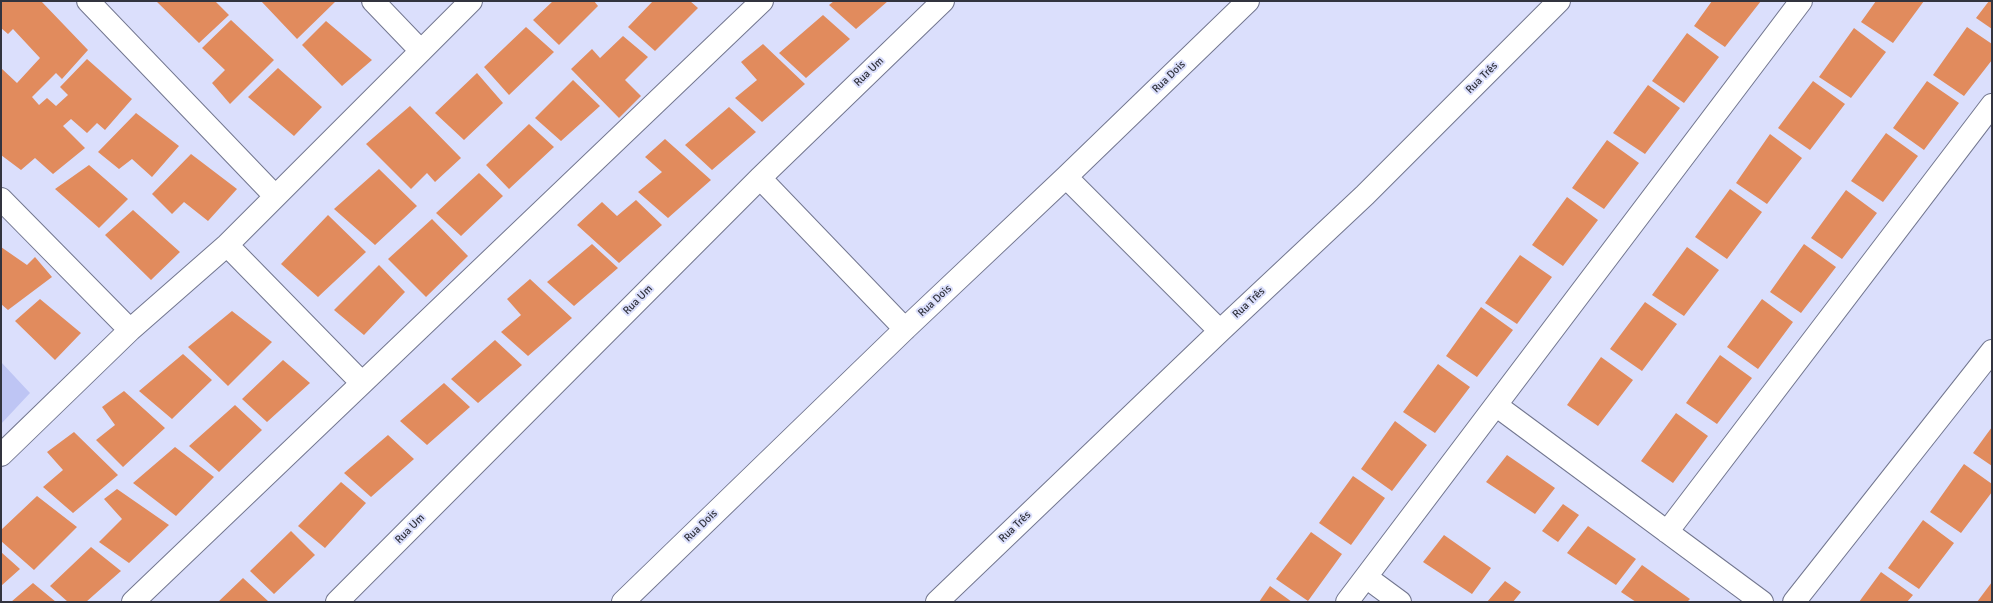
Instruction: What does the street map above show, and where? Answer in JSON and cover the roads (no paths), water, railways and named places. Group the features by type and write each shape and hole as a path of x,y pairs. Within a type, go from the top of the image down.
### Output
{"street":[{"path":"88,1 275,196"},
{"path":"373,1 421,50"},
{"path":"1,455 130,330 227,245 471,1"},
{"path":"133,602 762,1"},
{"name":"Rua Um","path":"337,602 760,178 943,1"},
{"name":"Rua Dois","path":"623,602 905,329 1066,177 1248,1"},
{"name":"Rua Três","path":"937,602 1220,331 1365,195 1559,1"},
{"path":"1347,602 1497,406 1801,1"},
{"path":"1667,532 1992,105"},
{"path":"1066,177 1220,331"},
{"path":"760,178 905,329"},
{"path":"1,199 130,330"},
{"path":"227,245 362,383"},
{"path":"1794,602 1992,351"},
{"path":"1497,406 1762,602"},
{"path":"1366,577 1400,602"}]}
